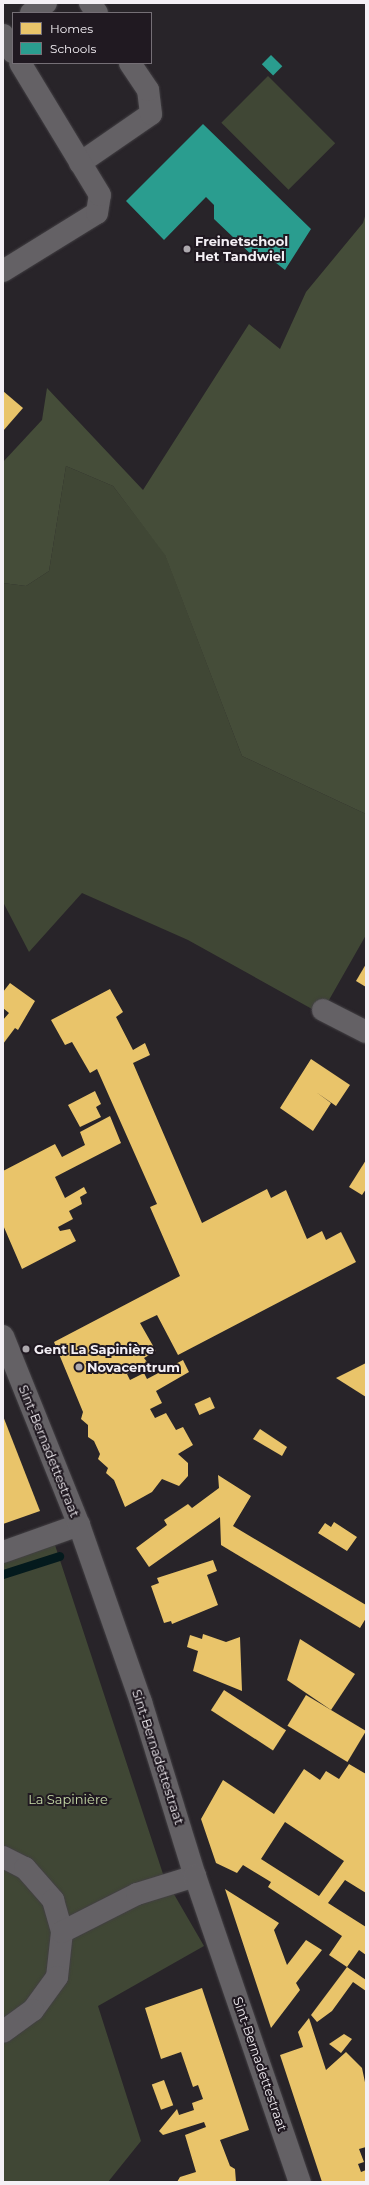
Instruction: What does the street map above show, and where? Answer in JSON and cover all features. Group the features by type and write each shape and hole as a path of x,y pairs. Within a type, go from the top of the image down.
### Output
{"street":[{"path":"32,12 46,3"},
{"path":"90,3 96,12"},
{"path":"3,31 12,25"},
{"path":"3,35 12,50"},
{"path":"3,271 97,213 100,195 21,64"},
{"path":"80,163 151,114 148,90 131,64"},
{"path":"323,1010 366,1032"},
{"name":"Sint-Bernadettestraat","path":"3,1336 79,1525 141,1702 195,1876 300,2182"},
{"path":"3,1552 79,1525"},
{"path":"3,1857 26,1868 53,1900 62,1932 57,1977 32,2010 3,2032"},
{"path":"62,1932 137,1894 195,1876"}],"green space":[{"path":"268,76 335,143 289,190 221,123"},
{"path":"366,213 366,814 242,756 165,555 113,486 66,466 49,571 26,586 3,583 3,462 42,420 47,388 143,490 249,324 280,349 306,292 363,223"},
{"path":"66,466 113,486 165,554 242,756 366,814 366,935 321,1014 188,940 82,893 29,952 3,902 3,583 26,586 49,571"},
{"name":"La Sapinière","path":"55,1545 164,1877 204,1946 98,2006 141,2141 108,2182 3,2182 3,1562"}],"building: Homes":[{"path":"3,391 23,408 3,431"},
{"path":"366,964 366,987 356,981"},
{"path":"10,983 35,1001 18,1030 15,1028 3,1044 3,1020 9,1013 3,1008 3,992"},
{"path":"110,989 123,1012 116,1017 133,1050 145,1043 150,1055 133,1063 202,1223 267,1189 271,1198 286,1190 307,1239 322,1231 326,1240 341,1232 356,1262 178,1355 157,1315 140,1323 156,1351 144,1358 147,1362 127,1374 130,1380 144,1373 147,1379 183,1360 189,1372 156,1391 162,1403 150,1409 155,1418 166,1413 176,1430 183,1427 193,1445 178,1454 188,1463 188,1476 179,1486 162,1479 152,1492 125,1507 114,1480 106,1473 108,1468 98,1459 100,1454 94,1441 88,1437 88,1425 81,1419 83,1412 54,1342 180,1276 150,1207 157,1204 97,1069 90,1073 72,1042 65,1045 51,1020"},
{"path":"311,1059 350,1085 336,1106 316,1092 331,1103 313,1131 280,1108"},
{"path":"95,1091 101,1104 96,1107 101,1117 80,1127 68,1105"},
{"path":"110,1116 121,1143 55,1177 65,1198 84,1187 87,1193 80,1197 82,1204 69,1211 73,1219 58,1227 60,1231 70,1229 76,1241 22,1269 3,1225 3,1171 55,1144 62,1157 85,1145 80,1132"},
{"path":"366,1160 366,1189 362,1195 349,1187"},
{"path":"366,1363 366,1397 336,1378"},
{"path":"210,1397 215,1408 199,1415 194,1404"},
{"path":"3,1416 40,1511 3,1524"},
{"path":"260,1429 287,1447 282,1456 253,1439"},
{"path":"218,1475 251,1496 233,1526 366,1605 366,1618 360,1628 221,1545 220,1517 149,1567 136,1548 167,1525 164,1520 188,1504 192,1508 219,1488"},
{"path":"334,1522 357,1537 347,1551 318,1533 325,1523 331,1527"},
{"path":"213,1560 217,1571 207,1575 218,1605 172,1624 171,1621 164,1623 151,1586 159,1583 157,1578"},
{"path":"203,1634 226,1642 240,1637 242,1691 193,1671 198,1651 187,1647 190,1635 202,1639"},
{"path":"300,1639 355,1674 331,1710 287,1680"},
{"path":"224,1690 286,1730 273,1750 211,1710"},
{"path":"306,1695 366,1731 347,1762 287,1726"},
{"path":"349,1764 366,1774 366,1893 345,1880 328,1903 366,1927 366,1955 359,1950 347,1967 329,1955 342,1936 268,1887 271,1882 243,1865 237,1873 216,1863 201,1819 223,1780 274,1814 304,1769 320,1780 326,1771 339,1779","holes":["285,1822 344,1861 319,1896 261,1859"]},
{"path":"225,1889 279,1923 274,1930 287,1965 306,1940 322,1950 296,1983 300,1990 271,2028"},
{"path":"347,1967 366,1980 366,1991 353,1982 332,2011 317,2022 311,2015"},
{"path":"202,1988 249,2130 220,2140 230,2166 235,2169 236,2182 177,2182 180,2177 196,2172 185,2135 206,2127 204,2122 163,2135 159,2131 177,2109 179,2115 194,2110 192,2103 203,2099 198,2085 193,2087 181,2052 161,2059 145,2008"},
{"path":"309,2018 326,2070 346,2052 362,2068 366,2087 366,2147 359,2149 364,2162 358,2164 361,2172 366,2170 366,2182 322,2182 280,2055 303,2047 298,2032"},
{"path":"344,2034 352,2039 341,2053 329,2044"},
{"path":"164,2080 173,2105 161,2110 152,2084"}],"building: Schools":[{"path":"271,55 282,66 273,76 262,64"},
{"path":"203,124 311,229 285,270 266,255 255,258 214,219 214,205 206,197 164,240 126,201"}],"waterway":[{"path":"3,1574 59,1556"}],"place":[{"name":"Freinetschool Het Tandwiel","path":"187,249"},
{"name":"Gent La Sapinière","path":"26,1349"},
{"name":"Novacentrum","path":"79,1367"}]}
